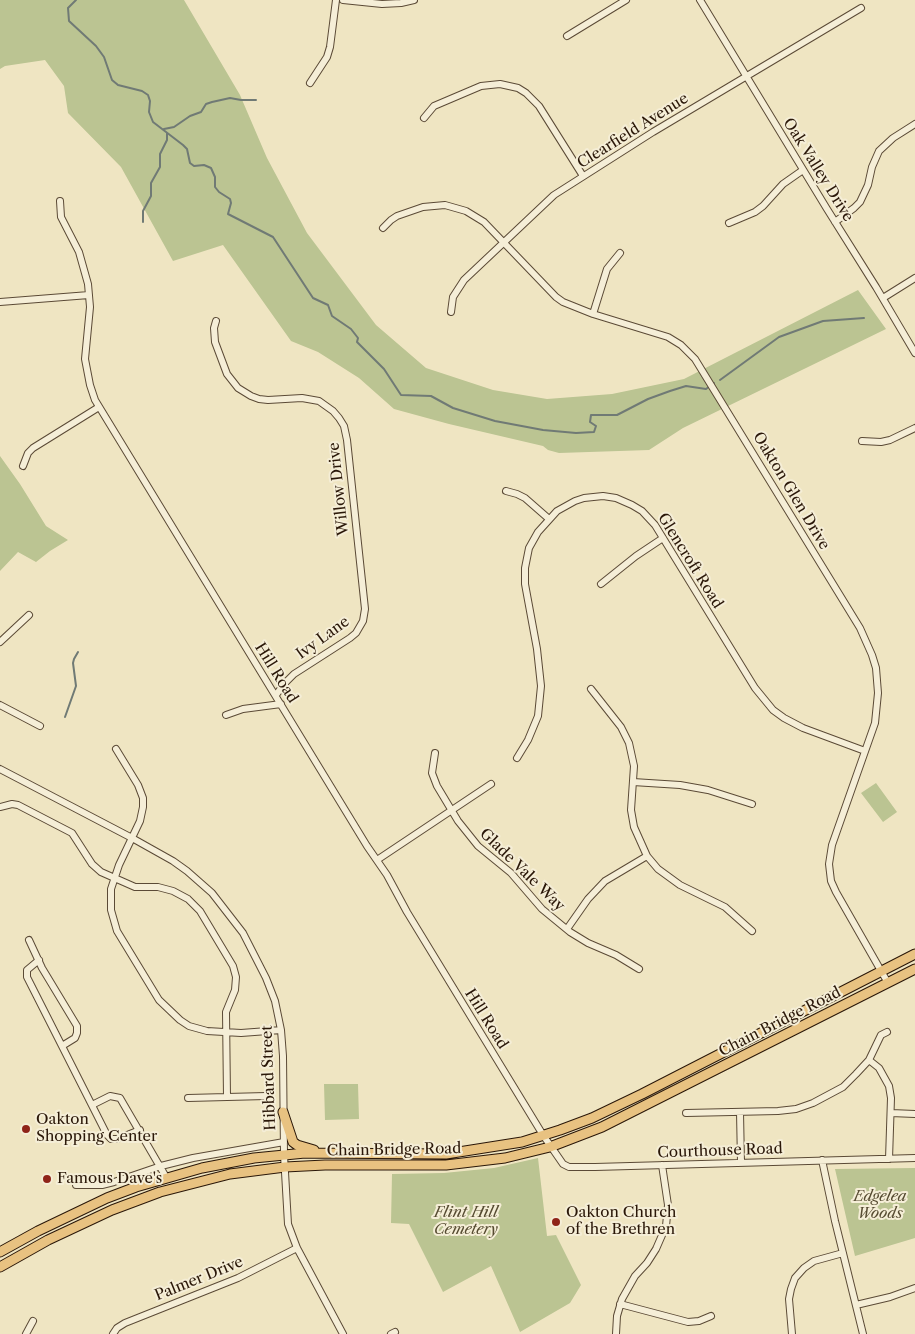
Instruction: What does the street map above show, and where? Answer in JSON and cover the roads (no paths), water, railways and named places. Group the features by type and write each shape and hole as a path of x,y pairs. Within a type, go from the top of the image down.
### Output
{"main road":[{"name":"Chain Bridge Road","path":"0,1252 38,1231 107,1198 166,1177 227,1162 284,1155 324,1153 446,1154 500,1146 542,1135 589,1119 642,1094 915,954"},
{"name":"Chain Bridge Road","path":"0,1268 63,1232 136,1201 180,1186 222,1176 284,1167 446,1165 488,1160 550,1147 602,1127 915,969"},
{"path":"283,1112 293,1142 324,1153"}],"street":[{"path":"310,83 327,57 336,0"},
{"path":"343,0 390,4 414,0"},
{"path":"567,36 626,0"},
{"name":"Oak Valley Drive","path":"700,0 915,353"},
{"name":"Clearfield Avenue","path":"451,312 456,290 471,273 547,200 583,176 861,8"},
{"path":"424,118 434,106 481,86 500,84 518,88 539,106 583,176"},
{"path":"835,222 860,202 865,194 872,167 879,152 893,138 915,124"},
{"path":"729,223 763,206 783,184 803,170"},
{"name":"Hill Road","path":"60,201 61,217 79,252 84,268 89,295 90,320 85,359 90,385 99,407 377,860 542,1135"},
{"name":"Oakton Glen Drive","path":"383,228 397,216 423,207 445,205 466,210 503,242 556,297 572,307 674,340 689,351 700,366 868,643 876,668 878,693 875,724 832,845 829,870 836,892 888,983"},
{"path":"593,314 607,269 620,253"},
{"path":"883,298 915,278"},
{"path":"0,302 89,295"},
{"name":"Willow Drive","path":"216,321 214,328 215,342 227,374 238,388 259,399 302,398 318,402 333,411 344,426 365,609 363,621"},
{"path":"23,466 28,453 33,448 99,407"},
{"path":"862,441 890,440 915,428"},
{"path":"506,491 525,498 549,519"},
{"name":"Glencroft Road","path":"518,758 538,716 541,686 537,649 525,584 525,568 532,542 549,519 562,508 575,501 594,497 615,498 632,505 642,511 655,525 763,700 773,710 793,724 865,751"},
{"path":"602,584 636,556 663,538"},
{"path":"0,642 29,615"},
{"name":"Ivy Lane","path":"276,695 294,674 350,638 359,630 363,621"},
{"path":"591,689 621,727 629,743 634,766 631,810 634,827 647,856 658,869 680,885 725,907 752,930"},
{"path":"226,715 243,709 281,704"},
{"path":"0,705 40,726"},
{"path":"116,749 138,785 143,798 142,815 118,865 114,878 110,896 111,910 114,922 159,1000 173,1015 189,1026 207,1031 226,1033 280,1030"},
{"name":"Glade Vale Way","path":"435,753 432,766 434,779 440,792 452,812 478,846 511,873 542,909 567,929 579,938 616,955 639,969"},
{"name":"Hibbard Street","path":"0,769 161,853 187,871 212,893 233,918 252,947 275,1001 280,1030 283,1056 284,1167 288,1224 297,1248 343,1334"},
{"path":"633,782 680,785 708,790 752,804"},
{"path":"377,860 452,812 491,784"},
{"path":"0,807 12,804 18,805 72,833 94,868 135,887 158,887 173,890 188,899 200,911 235,971 235,990 226,1012 227,1096"},
{"path":"567,929 588,899 605,881 647,856"},
{"path":"29,940 77,1026 75,1038 62,1046"},
{"path":"39,960 28,970 27,977 102,1127 111,1139 117,1140 140,1130"},
{"path":"686,1113 778,1111 813,1103 843,1087 869,1060 881,1035 887,1032"},
{"path":"869,1060 880,1068 891,1098 889,1159"},
{"path":"92,1105 110,1096 117,1096 140,1130 166,1177"},
{"path":"188,1098 266,1096"},
{"path":"740,1112 741,1163"},
{"path":"891,1113 915,1114"},
{"name":"Courthouse Road","path":"542,1135 560,1161 566,1166 915,1158"},
{"path":"76,1185 102,1185 161,1166 221,1152 284,1142"},
{"path":"822,1160 863,1334"},
{"path":"616,1334 620,1304 630,1283 656,1250 664,1232 668,1205 662,1165"},
{"name":"Palmer Drive","path":"113,1334 117,1328 125,1323 238,1278 297,1248"},
{"path":"792,1334 789,1300 796,1278 814,1260 843,1253"},
{"path":"856,1305 890,1297 915,1288"},
{"path":"620,1304 688,1322 699,1322 711,1316"},
{"path":"26,1334 33,1321"}],"waterway":[{"path":"76,0 68,8 69,21 96,46 104,57 112,80 118,85 142,91 148,95 150,101 149,112 153,122 187,149 190,163 194,166 204,165 211,168 215,177 215,187 230,199 231,203 228,214 273,237 313,298 328,305 332,316 351,329 358,338 357,342 384,369 401,395 431,396 453,408 495,421 543,430 576,433 594,432 596,426 590,422 591,415 617,415 648,399 670,391 686,386 706,389 714,383"},
{"path":"164,129 174,127 190,116 201,112 206,104 212,102 230,98 256,100"},
{"path":"143,222 143,211 151,196 151,183 160,167 160,154 167,140 167,133"},
{"path":"720,380 779,337 823,321 864,318"},
{"path":"65,717 76,686 73,663 78,652"}],"place":[{"name":"Oakton Shopping Center","path":"26,1129"},
{"name":"Famous Dave's","path":"47,1179"},
{"name":"Oakton Church of the Brethren","path":"556,1222"}],"park label":[{"name":"Edgelea Woods","path":"880,1206"},
{"name":"Flint Hill Cemetery","path":"466,1222"}]}
